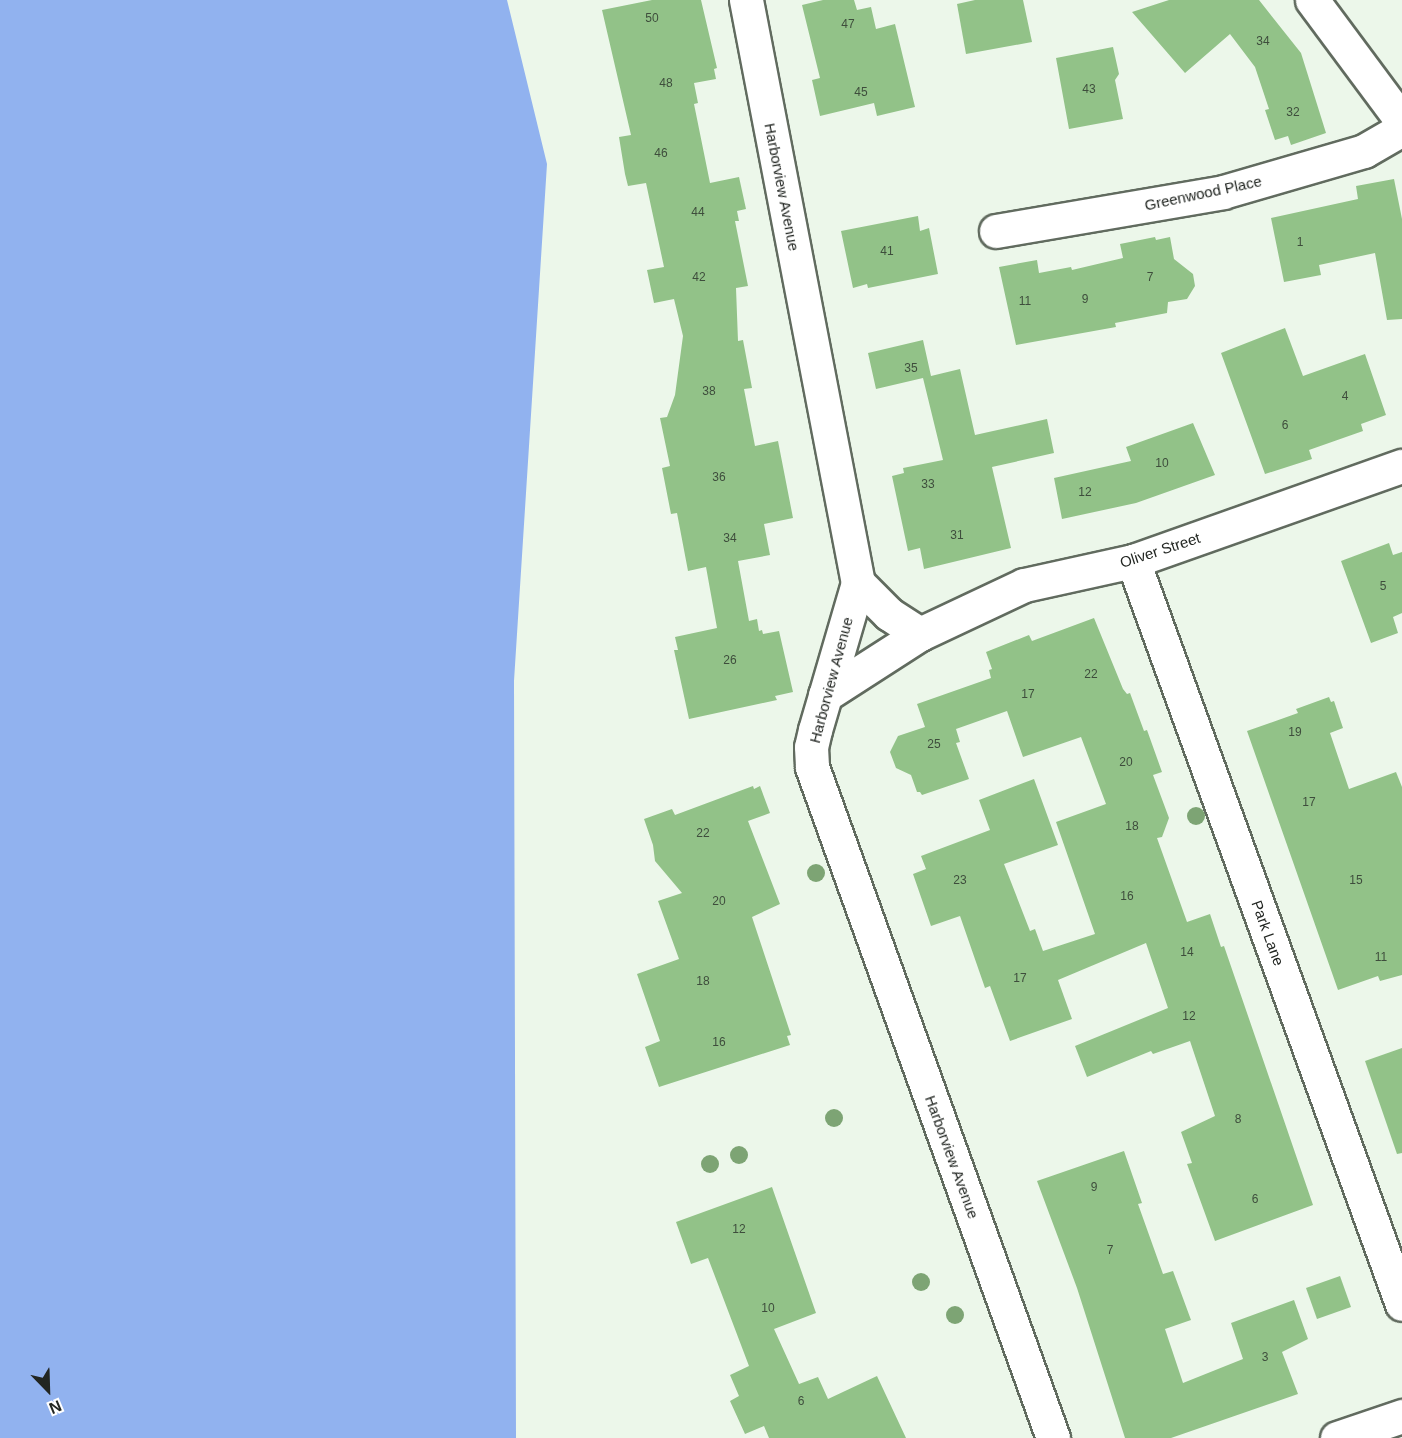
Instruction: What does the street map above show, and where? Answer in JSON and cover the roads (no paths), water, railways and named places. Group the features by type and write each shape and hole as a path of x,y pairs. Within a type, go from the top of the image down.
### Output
{"street":[{"name":"Harborview Avenue","path":"746,0 858,583 811,747 812,767 1053,1438"},
{"path":"1312,0 1402,121"},
{"name":"Greenwood Place","path":"996,231 1223,192 1364,151 1402,129"},
{"name":"Oliver Street","path":"825,695 920,634 1024,585 1133,561 1402,466"},
{"name":"Park Lane","path":"1133,561 1402,1304"},
{"path":"858,583 889,614 920,634"},
{"path":"1337,1438 1402,1416"}],"water":[{"path":"0,0 507,0 547,164 514,681 516,1438 0,1438"}]}
